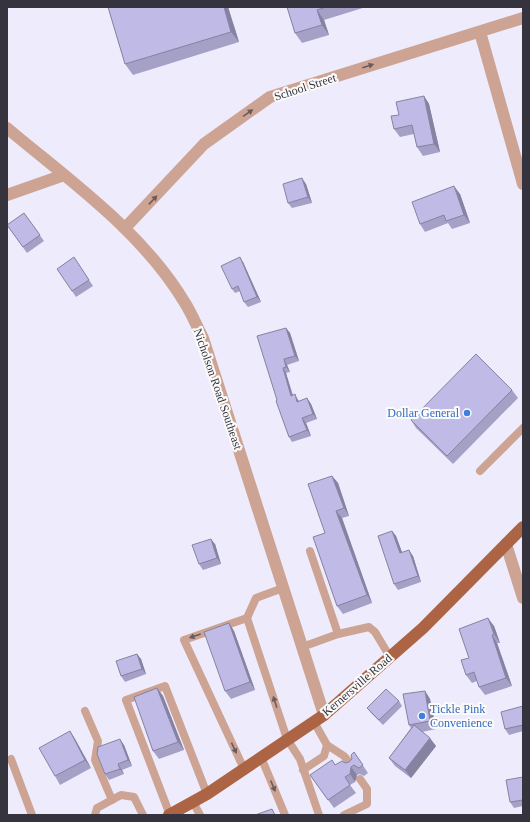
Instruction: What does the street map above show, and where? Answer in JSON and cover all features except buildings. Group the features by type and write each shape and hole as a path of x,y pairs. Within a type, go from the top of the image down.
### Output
{"main road":[{"name":"Kernersville Road","path":"169,815 207,794 319,718 424,628 523,527"}],"street":[{"name":"School Street","path":"125,228 204,144 270,97 523,18"},
{"path":"480,32 523,184"},
{"name":"Nicholson Road Southeast","path":"7,128 125,228 156,262 185,303 203,338 302,647 319,718"},
{"path":"7,194 64,175"},
{"path":"506,544 523,598"}],"lane":[{"path":"480,471 523,428"},
{"path":"310,551 338,634"},
{"path":"283,588 256,598 247,618 287,739 300,759 319,815"},
{"path":"244,769 184,640 247,618"},
{"path":"302,647 338,634 369,627 375,632 390,657"},
{"path":"169,815 126,700 165,686 207,794"},
{"path":"85,711 98,741 95,760 112,800"},
{"path":"303,770 324,756 327,745 319,718"},
{"path":"327,745 344,756 352,766"},
{"path":"261,757 285,815"},
{"path":"11,759 32,815"},
{"path":"344,815 366,804 367,789 360,778"},
{"path":"95,815 97,808 121,795 134,798 143,815"},
{"path":"193,802 200,815"}],"place":[{"name":"Dollar General","path":"467,413"},
{"name":"Tickle Pink Convenience","path":"422,716"}]}
